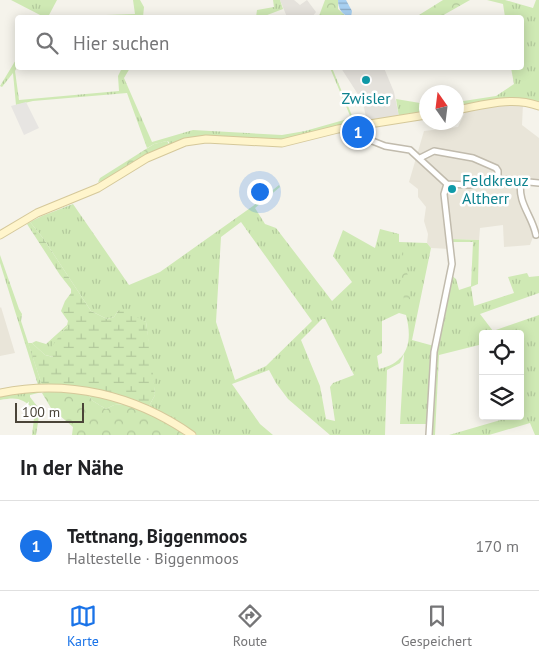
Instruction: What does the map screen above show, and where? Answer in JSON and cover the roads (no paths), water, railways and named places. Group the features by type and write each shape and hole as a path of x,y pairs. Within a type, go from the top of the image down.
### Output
{"main road":[{"path":"464,109 510,101 539,106"},
{"path":"0,235 36,213 98,188 147,158 186,142 206,138 282,142 345,128 419,116"},
{"path":"0,393 46,388 81,390 102,394 154,412 192,435"}],"street":[{"path":"367,140 371,131 371,124"},
{"path":"345,128 347,131 367,140 410,150 448,184 470,184 498,179 539,183"},
{"path":"420,158 434,151 473,158 496,168 498,179"},
{"path":"521,181 520,196 536,235"},
{"path":"429,435 434,352 452,264 444,194 448,184"}],"water":[{"path":"338,0 346,0 352,11 351,15 345,15 339,6"}],"place":[{"name":"Zwisler","path":"366,80"},
{"name":"Tettnang, Biggenmoos","path":"358,132"},
{"name":"Feldkreuz Altherr","path":"452,189"}]}
